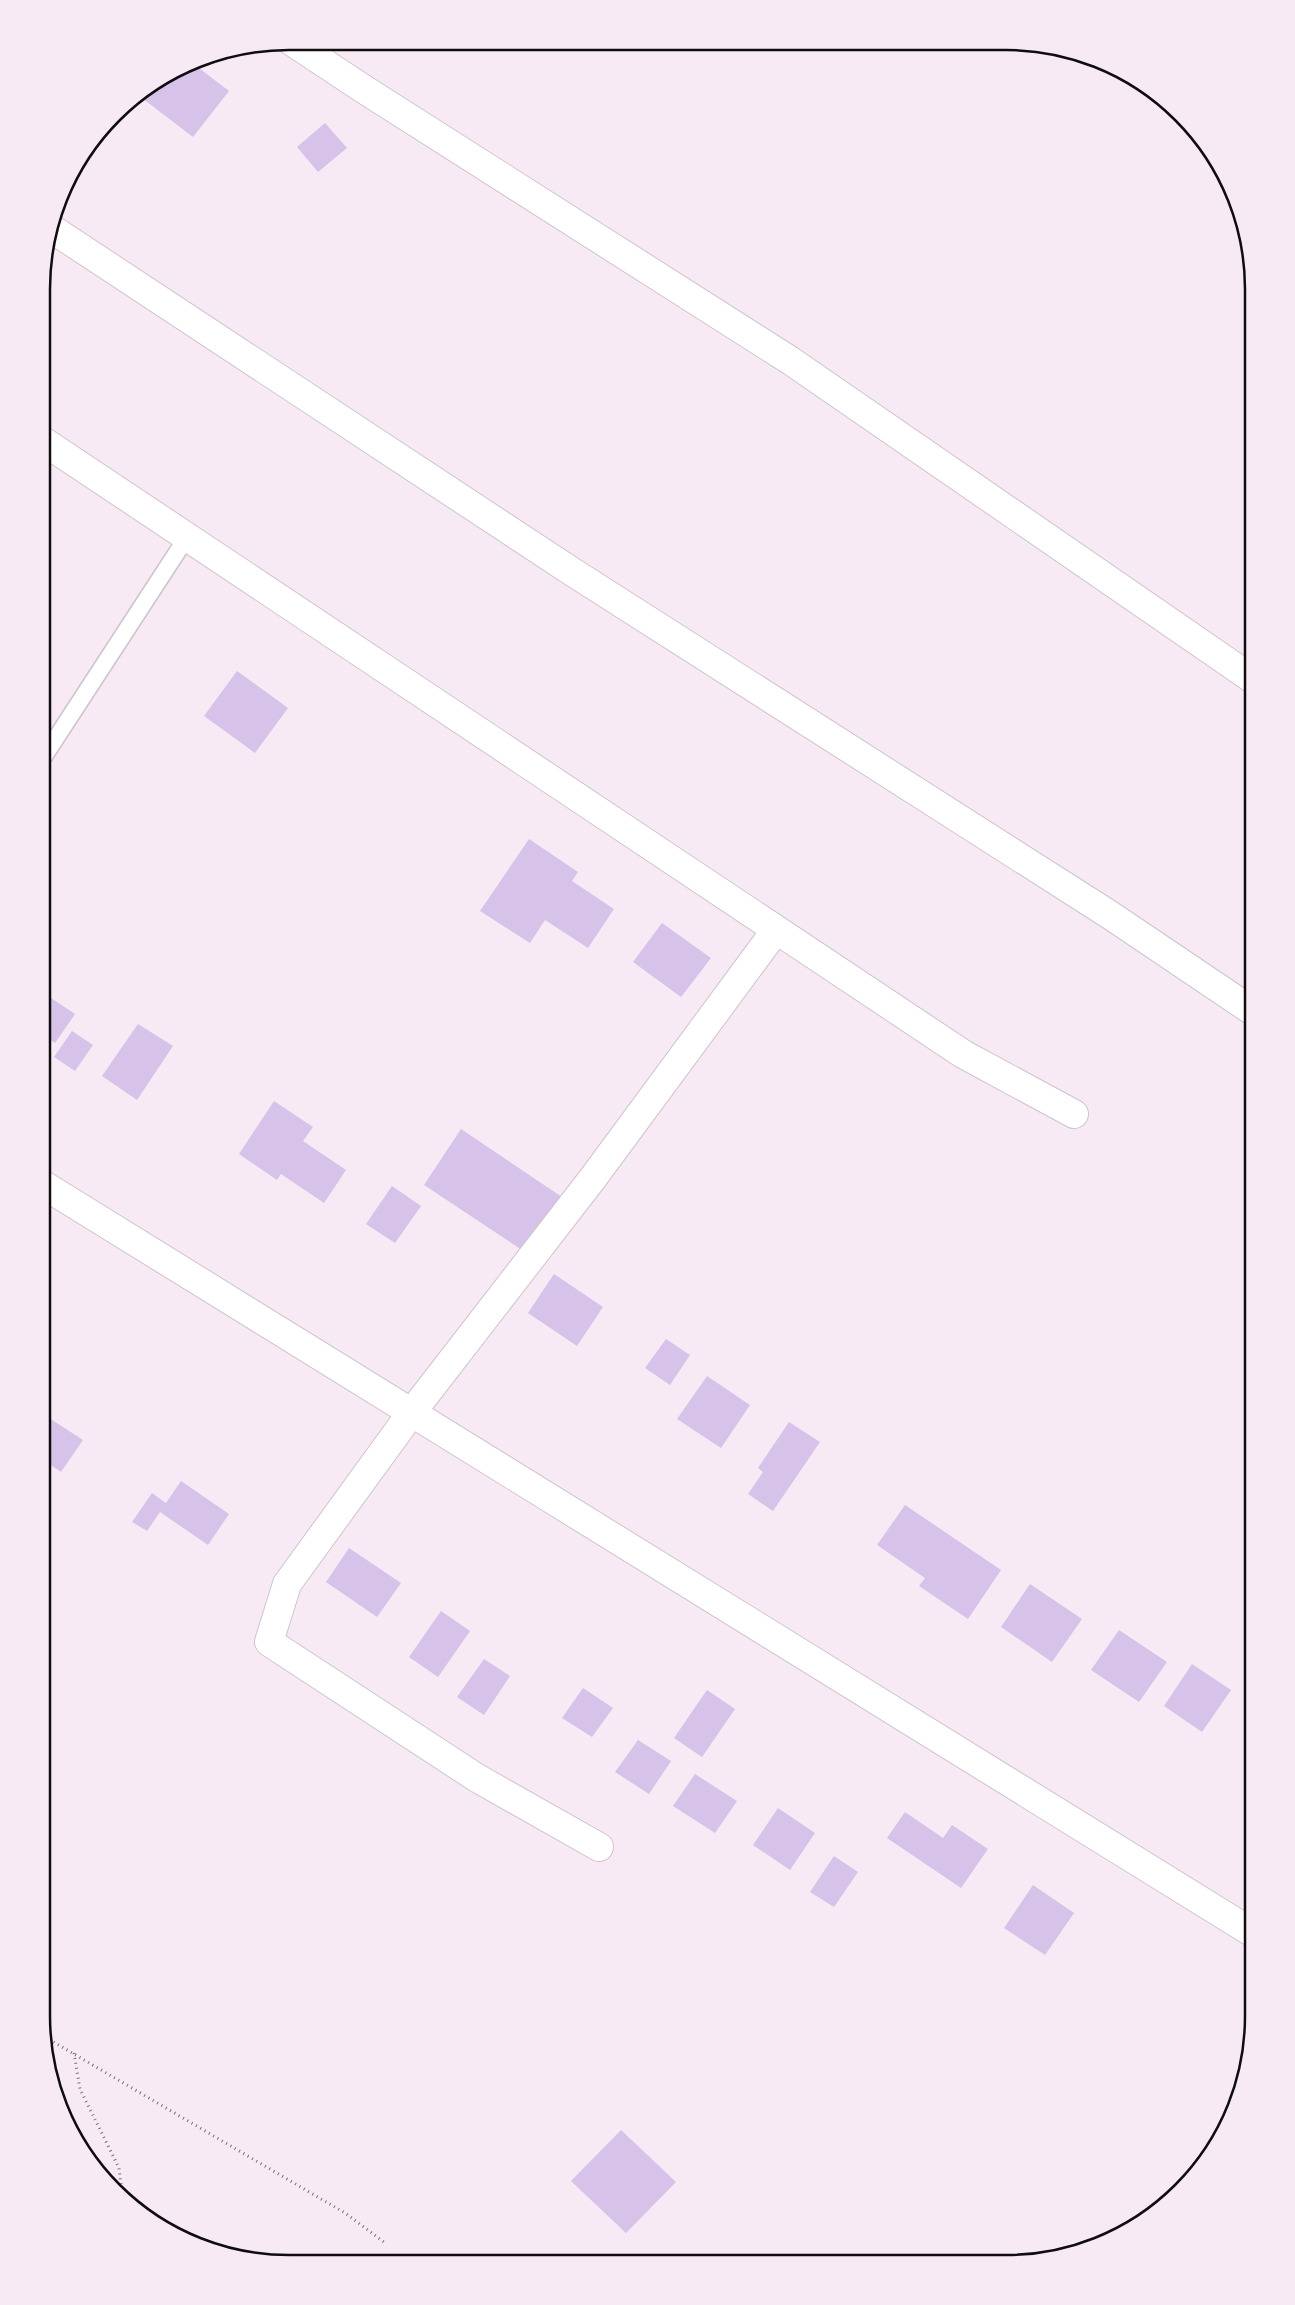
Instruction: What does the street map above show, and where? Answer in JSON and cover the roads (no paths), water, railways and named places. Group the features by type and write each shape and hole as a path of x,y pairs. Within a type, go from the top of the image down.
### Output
{"street":[{"path":"304,50 378,99 791,361 1245,674"},
{"path":"57,232 570,570 1110,915 1245,1006"},
{"path":"50,446 962,1054 1074,1114"},
{"path":"599,1846 477,1778 269,1642 287,1584 412,1412 593,1178 776,930"},
{"path":"50,1189 1245,1928"}],"lane":[{"path":"50,747 187,537"}]}
